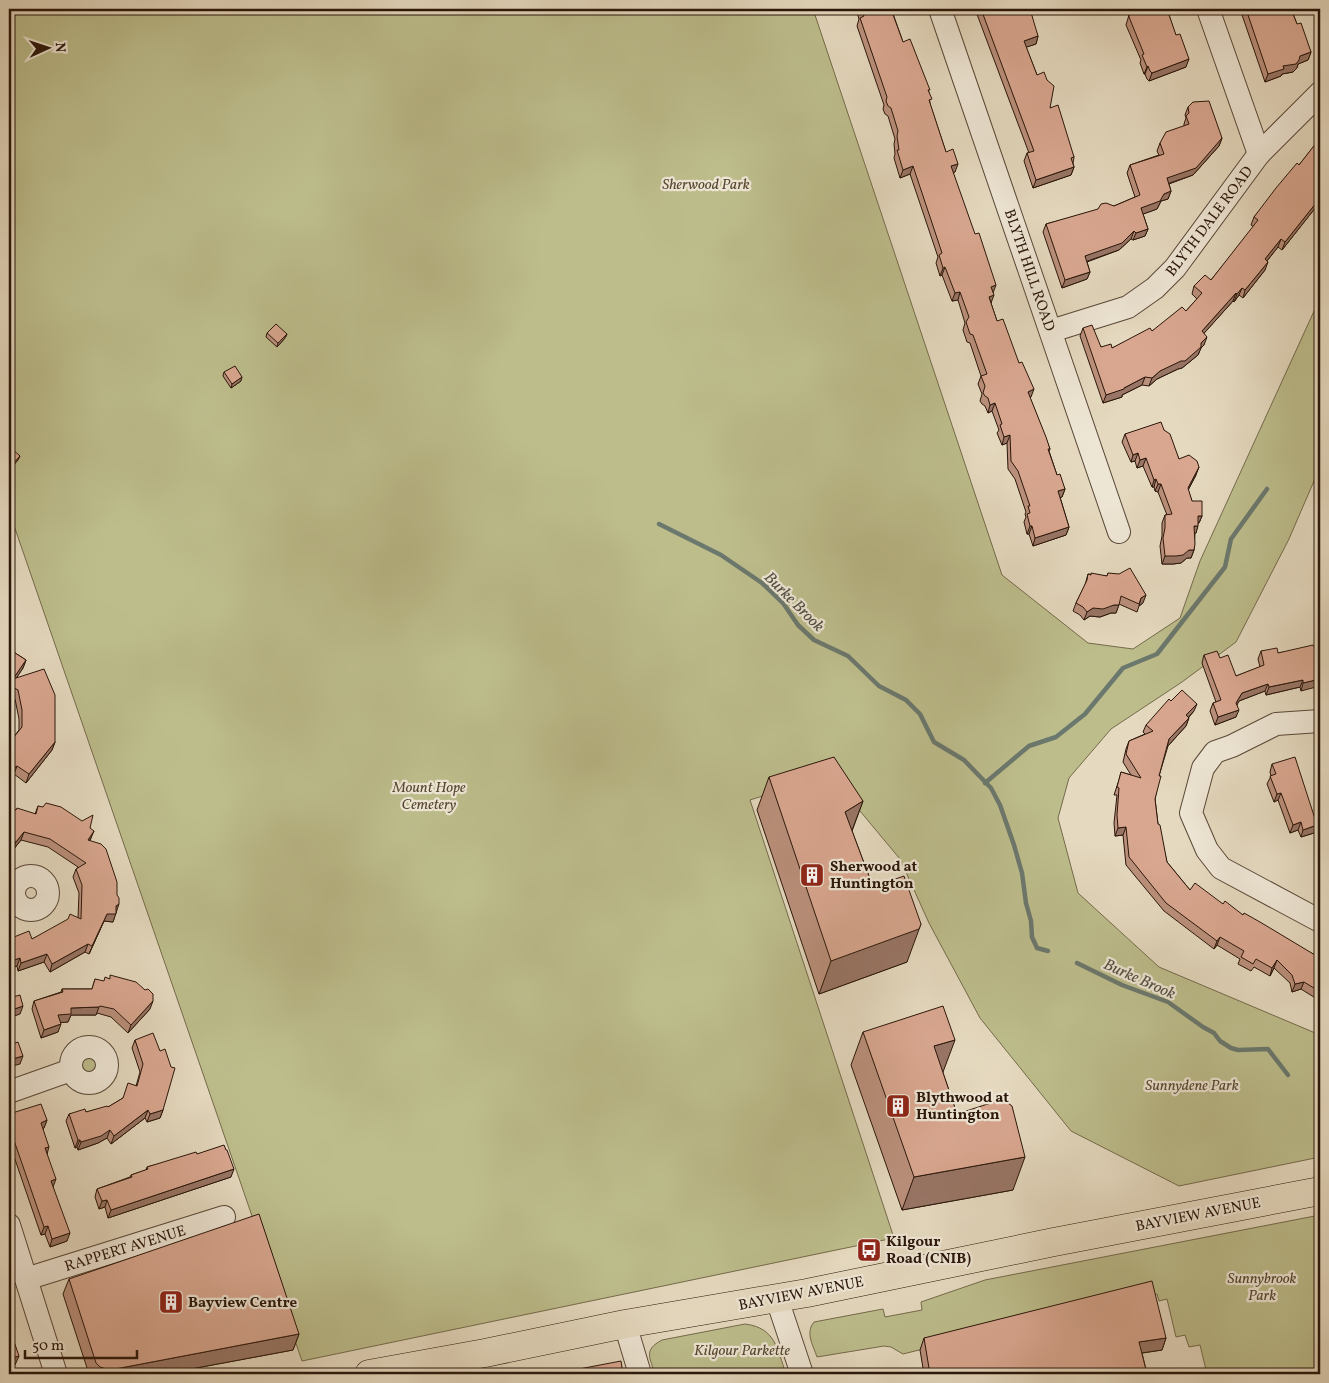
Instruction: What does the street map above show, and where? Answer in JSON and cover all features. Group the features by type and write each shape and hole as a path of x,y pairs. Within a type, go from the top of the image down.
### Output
{"main road":[{"name":"BAYVIEW AVENUE","path":"370,1374 485,1353 625,1324 777,1299 1054,1242 1320,1191"}],"street":[{"name":"BLYTH HILL ROAD","path":"940,9 1119,532"},
{"path":"1208,9 1259,154"},
{"name":"BLYTH DALE ROAD","path":"1051,331 1128,307 1155,288 1175,268 1259,154 1320,93"},
{"path":"1320,721 1276,724 1232,746 1215,752 1203,768 1191,813 1207,850 1221,868 1320,921"},
{"path":"9,1092 71,1070"},
{"name":"RAPPERT AVENUE","path":"26,1279 224,1217"},
{"path":"9,1225 56,1374"},
{"path":"777,1299 802,1374"},
{"path":"625,1324 640,1374"}],"green space":[{"name":"Mount Hope Cemetery","path":"9,9 813,9 1002,575 1088,643 1133,649 1180,618 1200,561 1320,298 1320,467 1289,539 1236,642 1182,682 1111,729 1069,778 1058,818 1078,893 1159,967 1320,1035 1320,1157 1179,1186 1071,1131 980,1018 929,923 900,859 825,769 794,786 750,800 894,1238 302,1361 9,511"},
{"path":"90,1057 96,1060 99,1066 96,1072 90,1075 84,1072 81,1066 84,1060"},
{"name":"Sunnybrook Park","path":"1320,1215 1320,1374 1207,1374 1200,1345 1189,1347 1185,1335 1176,1337 1167,1299 1159,1301 1157,1294 1148,1293 903,1354 891,1347 884,1346 817,1357 810,1335 811,1326 814,1322 883,1309 885,1317 922,1310 921,1302 985,1280"},
{"name":"Kilgour Parkette","path":"745,1324 763,1330 774,1341 786,1374 655,1374 650,1359 650,1351 652,1347 662,1340"}],"building":[{"path":"861,9 891,9 903,42 910,39 930,90 928,90 932,99 929,100 946,152 953,149 958,164 951,166 975,234 979,233 996,285 991,287 994,295 989,297 997,321 1003,319 1019,363 1022,362 1034,389 1028,392 1046,437 1057,475 1060,474 1065,489 1058,491 1069,527 1035,538 1032,526 1030,526 1027,514 1030,513 1028,506 1030,506 1018,471 1011,461 1010,435 1004,437 995,403 990,405 988,398 983,393 985,386 981,376 987,374 973,335 970,334 966,322 969,317 960,292 955,293 945,267 943,268 939,255 942,253 913,166 903,170 897,150 899,150 898,131 891,108 886,101 887,97 860,18 864,16"},
{"path":"981,9 1014,9 1015,11 1030,9 1038,36 1024,41 1037,75 1044,72 1047,80 1054,86 1050,108 1058,105 1074,157 1071,158 1074,167 1036,180 1027,153 1034,151"},
{"path":"1132,9 1167,9 1176,35 1180,34 1189,59 1152,73 1142,55 1144,54 1129,17 1129,14 1134,13"},
{"path":"1246,9 1291,9 1297,24 1301,23 1311,52 1300,56 1296,64 1283,66 1284,69 1268,74"},
{"path":"1209,101 1222,138 1196,168 1167,178 1171,191 1164,194 1160,201 1141,208 1148,229 1136,233 1134,231 1122,243 1085,256 1090,272 1065,280 1046,224 1098,209 1101,204 1106,203 1114,206 1140,195 1130,165 1164,154 1160,143 1166,132 1189,124 1186,116 1189,113 1188,107 1193,102"},
{"path":"1320,138 1320,198 1285,242 1281,239 1265,259 1268,262 1245,290 1242,288 1236,293 1202,331 1207,337 1201,343 1201,347 1185,361 1160,371 1152,378 1145,377 1124,389 1106,395 1083,328 1092,325 1101,347 1111,344 1112,348 1150,328 1152,331 1182,307 1186,311 1202,293 1194,286 1205,275 1211,280 1258,220 1254,217 1276,188 1297,163 1299,165"},
{"path":"276,324 287,334 278,343 267,333"},
{"path":"235,366 242,377 232,384 224,372"},
{"path":"1161,422 1164,430 1170,434 1179,459 1189,455 1197,461 1199,467 1188,488 1192,501 1202,501 1202,516 1198,516 1198,526 1194,526 1194,550 1189,550 1183,555 1176,556 1165,556 1163,538 1165,515 1172,514 1161,484 1158,484 1156,479 1154,480 1146,458 1140,460 1138,453 1133,455 1125,434"},
{"path":"12,449 20,456 10,467 9,452"},
{"path":"1130,568 1146,595 1141,598 1139,604 1121,596 1119,605 1103,609 1093,608 1087,612 1076,603 1088,574 1107,576 1108,573 1119,574"},
{"path":"1313,645 1314,647 1320,646 1320,679 1303,683 1303,680 1269,687 1268,684 1242,693 1236,703 1239,710 1218,717 1213,703 1221,700 1204,655 1217,651 1220,658 1228,655 1236,676 1264,665 1261,651 1277,648 1278,653"},
{"path":"9,649 26,660 13,679 44,669 55,695 55,742 29,774 17,766 9,771 9,743 22,727 22,710 18,690 9,685"},
{"path":"1182,690 1197,704 1186,715 1189,718 1169,739 1155,799 1158,824 1160,825 1167,862 1190,890 1195,883 1223,904 1225,901 1243,915 1244,913 1320,958 1319,991 1304,982 1295,984 1292,975 1277,960 1272,968 1256,959 1253,964 1241,957 1244,951 1220,937 1217,941 1166,903 1129,857 1126,827 1118,828 1119,788 1117,787 1121,772 1141,778 1126,754 1129,741 1153,731 1146,725 1169,699 1171,701"},
{"path":"834,757 863,801 845,812 873,887 904,876 921,924 919,929 831,961 769,777"},
{"path":"1295,757 1317,825 1303,830 1301,822 1293,825 1281,793 1277,794 1270,776 1276,774 1272,764"},
{"path":"46,803 61,807 82,821 93,815 90,828 94,831 88,840 101,844 106,849 117,882 119,904 116,906 116,914 107,914 92,946 88,944 52,964 47,954 21,963 20,958 9,962 9,939 29,931 32,939 68,919 70,914 81,919 82,885 76,869 86,863 50,839 24,832 16,842 9,836 11,809 16,810 17,808 36,814 38,806 43,807"},
{"path":"110,975 136,982 153,994 153,1001 131,1025 114,1009 100,1006 71,1008 71,1014 58,1015 61,1024 44,1030 34,1001 63,992 62,989 92,989 95,979 104,981 105,977 110,979"},
{"path":"20,995 23,1006 9,1011 9,998"},
{"path":"943,1006 955,1040 934,1046 957,1114 1003,1099 1012,1106 1025,1157 914,1177 863,1032"},
{"path":"9,1025 15,1043 18,1042 23,1056 9,1060"},
{"path":"153,1033 160,1051 165,1049 171,1067 175,1068 163,1110 150,1114 148,1110 114,1136 110,1130 101,1136 81,1142 78,1140 69,1114 85,1109 86,1112 108,1107 123,1098 128,1083 137,1086 143,1064 135,1040"},
{"path":"41,1104 47,1120 41,1123 49,1147 45,1148 56,1179 51,1181 70,1233 52,1239 48,1226 44,1227 9,1126 9,1114"},
{"path":"224,1145 234,1169 111,1210 107,1200 102,1201 97,1189 132,1177 131,1175 148,1169 147,1167"},
{"name":"Bayview Centre","path":"259,1214 299,1334 110,1370 100,1367 96,1363 69,1279"},
{"path":"1152,1281 1166,1338 1139,1342 1147,1374 930,1374 924,1338"},
{"path":"9,1327 19,1356 9,1359"},
{"path":"621,1361 623,1374 553,1374"}],"waterway":[{"path":"985,783 1029,746 1056,737 1085,714 1123,668 1157,654 1225,567 1231,539 1267,489"},
{"name":"Burke Brook","path":"659,524 721,555 762,583 783,603 798,625 814,640 848,656 879,686 906,700 920,714 934,742 964,760 991,788 1000,805 1022,873 1032,937 1037,948 1048,951"},
{"name":"Burke Brook","path":"1077,963 1122,985 1168,1002 1214,1033 1220,1041 1231,1048 1238,1050 1268,1049 1288,1075"}],"place":[{"name":"Sherwood at Huntington","path":"812,875"},
{"name":"Blythwood at Huntington","path":"898,1106"},
{"name":"Kilgour Road (CNIB)","path":"869,1250"},
{"name":"Bayview Centre","path":"171,1302"}],"park label":[{"name":"Sherwood Park","path":"706,184"},
{"name":"Sunnydene Park","path":"1192,1085"}]}
